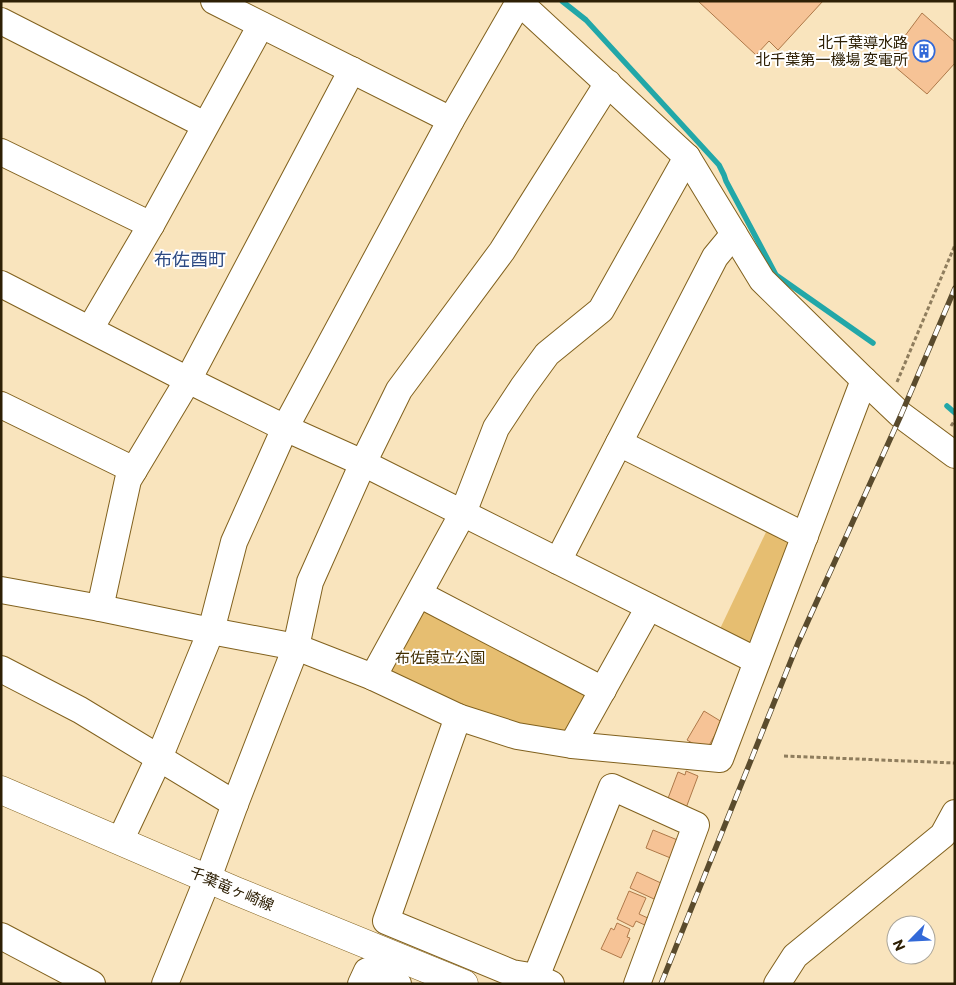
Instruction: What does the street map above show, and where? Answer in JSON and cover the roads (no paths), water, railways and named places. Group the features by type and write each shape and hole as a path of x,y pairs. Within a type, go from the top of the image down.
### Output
{"main road":[{"name":"千葉竜ヶ崎線","path":"1,790 464,984"}],"street":[{"path":"120,841 159,758 211,631 234,542 285,428 451,120 519,2 687,157 762,280 888,404 955,455"},
{"path":"224,4 261,25 451,120"},
{"path":"1,21 205,125"},
{"path":"90,329 261,25"},
{"path":"100,608 128,480 188,380 352,70"},
{"path":"164,984 208,878 234,804 296,646 310,582 363,463 400,390 502,251 608,83"},
{"path":"1,152 150,225"},
{"path":"373,677 463,513 496,428 523,386 547,354 601,310 687,157"},
{"path":"558,561 715,258 734,234"},
{"path":"1,284 188,380 285,428 363,463 757,661"},
{"path":"1,590 296,646 373,677 458,717 517,736 572,745 720,759 864,380"},
{"path":"1,406 134,470"},
{"path":"619,443 805,536"},
{"path":"419,594 603,690"},
{"path":"572,745 649,607"},
{"path":"1,669 80,710 234,804"},
{"path":"458,717 386,921 512,973 544,980 612,787 696,825 637,984"},
{"path":"777,984 795,956 944,835 955,813"},
{"path":"1,936 92,984"},
{"path":"361,984 367,971 398,984"}],"waterway":[{"path":"562,1 586,20 719,165 776,275 873,343"},
{"path":"947,406 955,413"}],"railway":[{"path":"661,984 798,643 901,415 955,288"}],"place":[{"name":"北千葉導水路 北千葉第一機場 変電所","path":"924,51"}],"district":[{"name":"布佐酉町","path":"190,259"}],"park label":[{"name":"布佐葭立公園","path":"440,657"}]}
